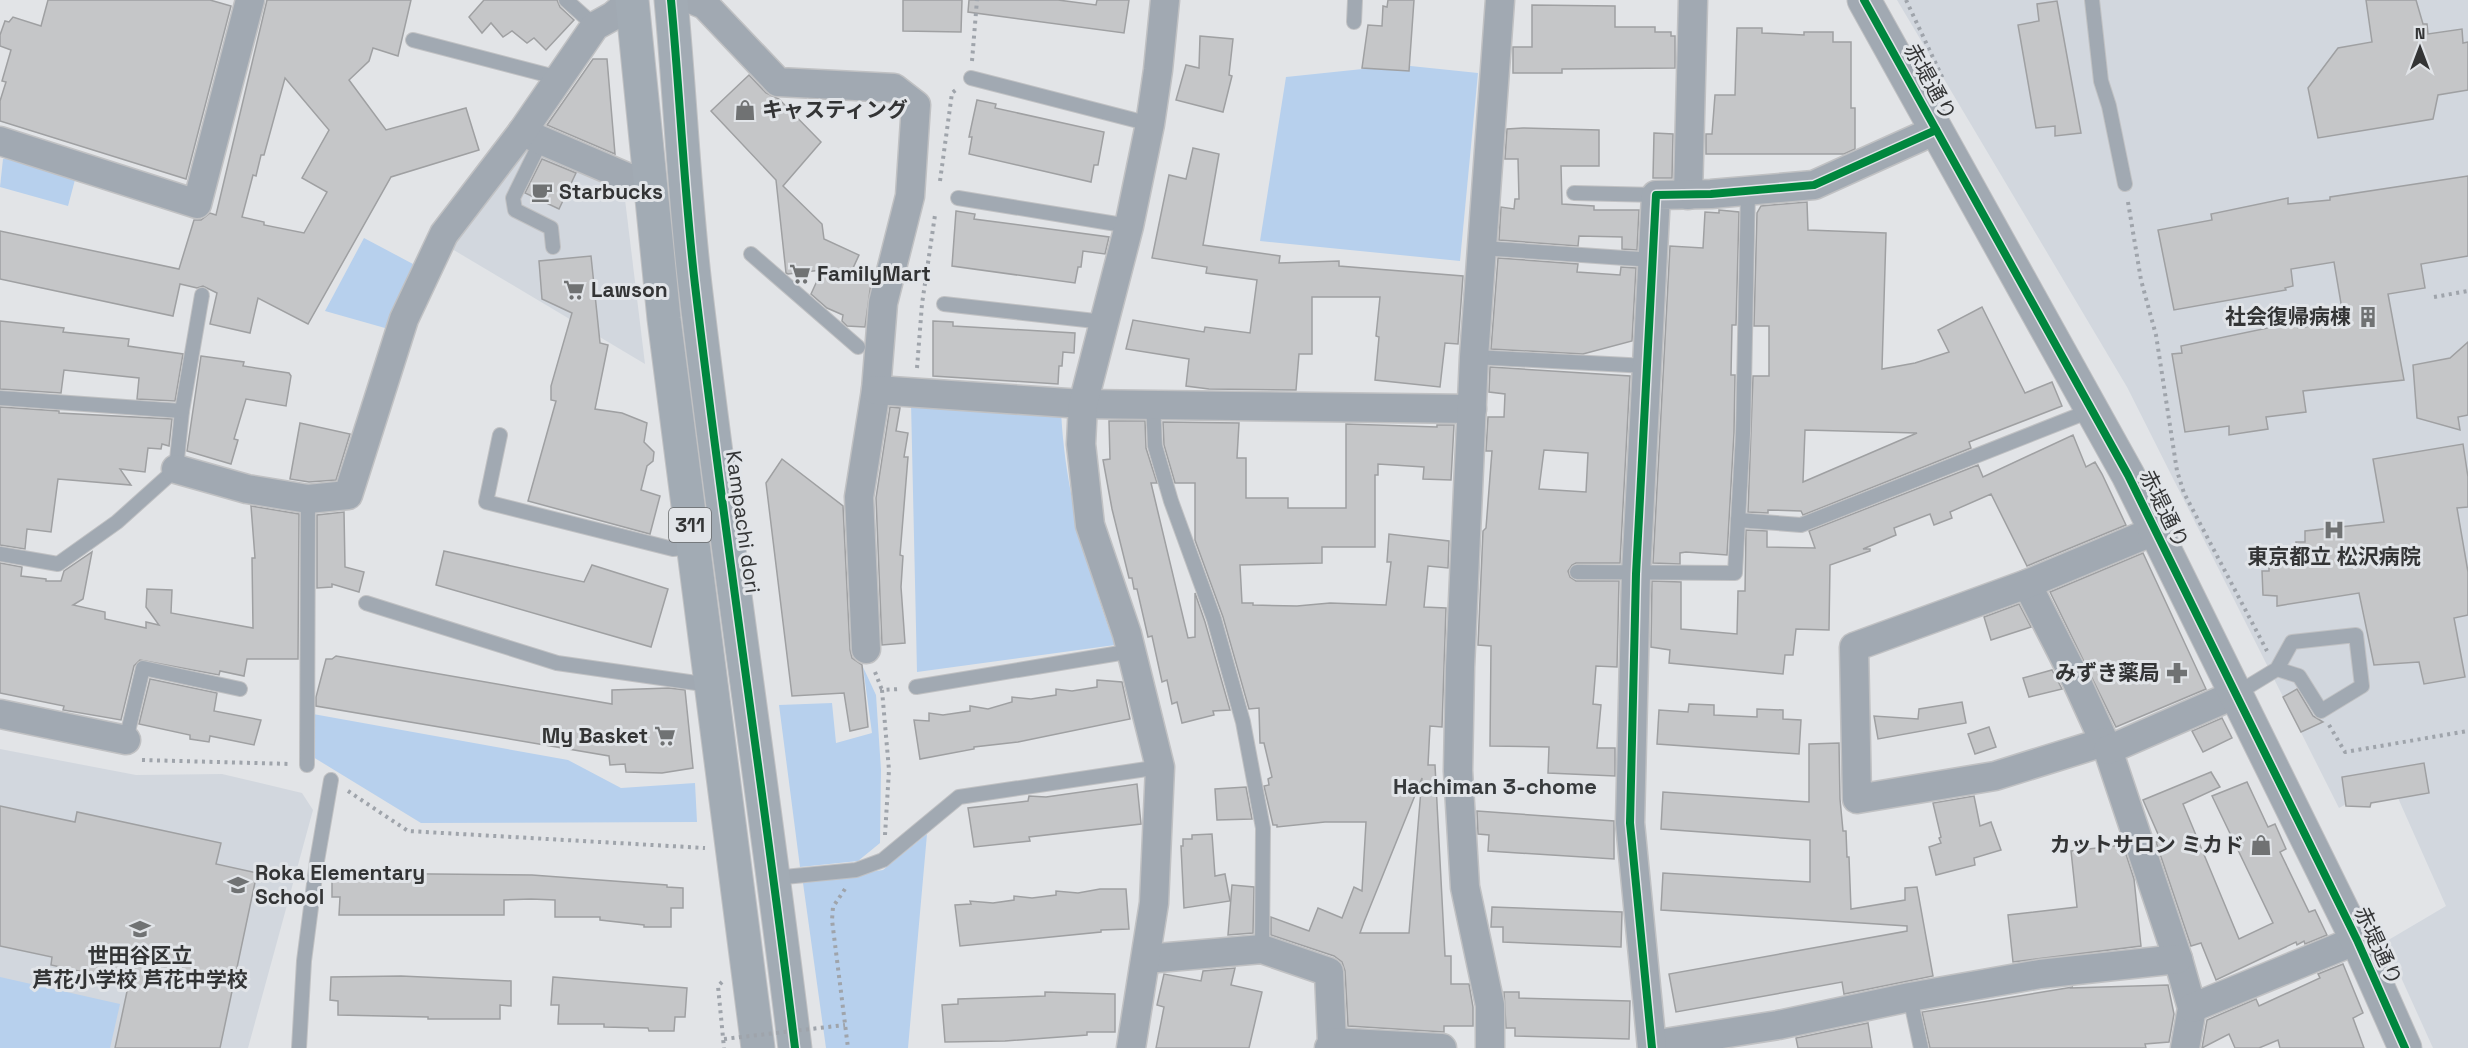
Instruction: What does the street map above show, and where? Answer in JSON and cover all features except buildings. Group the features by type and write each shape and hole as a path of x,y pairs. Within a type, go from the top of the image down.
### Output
{"main road":[{"name":"311","path":"632,0 664,319 758,1048"},
{"name":"Kampachi dori","path":"671,0 695,282 722,507 774,878 795,1048"}],"street":[{"path":"0,141 197,204 250,0"},
{"path":"176,468 247,489 308,499 348,495 404,319 444,234 532,136 559,78 595,26 613,16 632,0"},
{"path":"693,0 705,5 778,82 894,88 916,105 910,196 883,303 876,390 859,497 866,649"},
{"path":"1131,1048 1154,903 1160,767 1132,651 1090,525 1081,444 1083,404 1129,226 1150,124 1158,70 1164,0"},
{"path":"1490,1048 1490,1005 1465,886 1458,771 1474,357 1500,0"},
{"path":"1688,195 1693,0"},
{"name":"赤堤通り","path":"1864,0 2093,410 2236,694 2356,940 2405,1048"},
{"path":"1936,130 1814,185 1688,195 1656,195 1636,574 1630,823 1652,1047 1781,1037 1910,997 2040,974 2178,959"},
{"path":"532,136 650,187"},
{"path":"876,390 1083,404 1472,408"},
{"path":"2154,531 2027,584 1854,647 1857,799 1995,776 2106,746 2236,694"},
{"path":"2027,584 2076,680 2106,746 2178,959 2192,1008 2185,1048"},
{"path":"0,714 131,750"},
{"path":"2192,1008 2356,940"},
{"path":"1146,959 1262,949 1329,972 1330,1045 1442,1048"}],"lane":[{"path":"566,0 595,26"},
{"path":"1354,22 1355,0"},
{"path":"2092,0 2101,81 2109,106 2125,184"},
{"path":"413,40 559,78"},
{"path":"971,78 1150,124"},
{"path":"532,136 513,198 515,210 551,228 553,247"},
{"path":"1577,572 1735,573 1743,434 1748,191"},
{"path":"1574,193 1656,195"},
{"path":"958,198 1129,226"},
{"path":"1482,248 1653,260"},
{"path":"750,254 858,347"},
{"path":"0,554 58,564 117,522 176,468 182,411 202,295"},
{"path":"944,304 1104,322"},
{"path":"1474,357 1647,366"},
{"path":"0,398 182,411"},
{"path":"1153,405 1155,446 1171,501 1214,619 1244,722 1263,828 1262,949"},
{"path":"1738,520 1801,525 2093,410"},
{"path":"500,435 486,502 673,549 693,547"},
{"path":"306,765 308,499"},
{"path":"366,603 557,663 711,686"},
{"path":"2236,694 2277,669 2292,642 2356,635 2362,686 2321,711 2299,675 2277,669"},
{"path":"916,687 1132,651"},
{"path":"131,750 143,668 240,689"},
{"path":"774,878 856,870 883,860 959,797 1160,767"},
{"path":"299,1048 304,961 317,861 331,780"},
{"path":"1910,997 1921,1048"}],"path":[{"path":"1906,0 1946,85"},
{"path":"2125,184 2141,280 2156,335 2177,471 2184,493 2277,669"},
{"path":"2434,297 2468,291"},
{"path":"883,860 889,770 882,690 916,687"},
{"path":"2321,711 2345,752 2468,731"},
{"path":"131,750 306,765"},
{"path":"331,780 408,831 709,848 733,847"},
{"path":"848,1048 832,920 833,907 856,870"},
{"path":"718,986 724,1048"},
{"path":"724,1039 845,1026"}],"shaded area":[{"name":"東京都立 松沢病院","path":"1897,0 2468,0 2468,1048 2433,1048 2385,942 2446,906 2390,780 2339,808 2127,387"},
{"path":"1401,65 1478,73 1460,261 1260,241 1286,77"},
{"path":"520,147 623,183 645,364 447,246"},
{"path":"11,158 76,176 68,206 0,187 3,159"},
{"path":"364,238 413,264 385,328 325,311"},
{"path":"911,402 1061,411 1072,501 1095,588 1115,645 917,672"},
{"path":"863,667 876,695 881,770 880,843 858,861 800,867 779,705 832,703 836,743 872,733"},
{"path":"313,714 568,760 621,788 695,783 697,822 421,823 313,757"},
{"name":"世田谷区立 芦花小学校 芦花中学校","path":"0,749 136,775 222,774 302,793 313,810 248,1048 0,1048"},
{"path":"927,834 908,1048 826,1048 803,883 883,870"},
{"path":"0,977 120,1004 110,1048 0,1048"}],"cycle path":[{"path":"671,0 695,285 795,1048"},
{"path":"1864,0 2128,475 2357,940 2405,1048"},
{"path":"1652,1048 1630,823 1636,574 1656,195 1711,194 1814,185 1936,130"}],"place":[{"name":"キャスティング","path":"745,110"},
{"name":"Starbucks","path":"542,192"},
{"name":"FamilyMart","path":"800,274"},
{"name":"Lawson","path":"574,290"},
{"name":"社会復帰病棟","path":"2368,317"},
{"name":"東京都立 松沢病院","path":"2334,530"},
{"name":"みずき薬局","path":"2177,673"},
{"name":"My Basket","path":"665,736"},
{"name":"カットサロン ミカド","path":"2261,845"},
{"name":"Roka Elementary School","path":"238,885"},
{"name":"世田谷区立 芦花小学校 芦花中学校","path":"140,929"}],"district":[{"name":"Hachiman 3-chome","path":"1495,786"}]}
